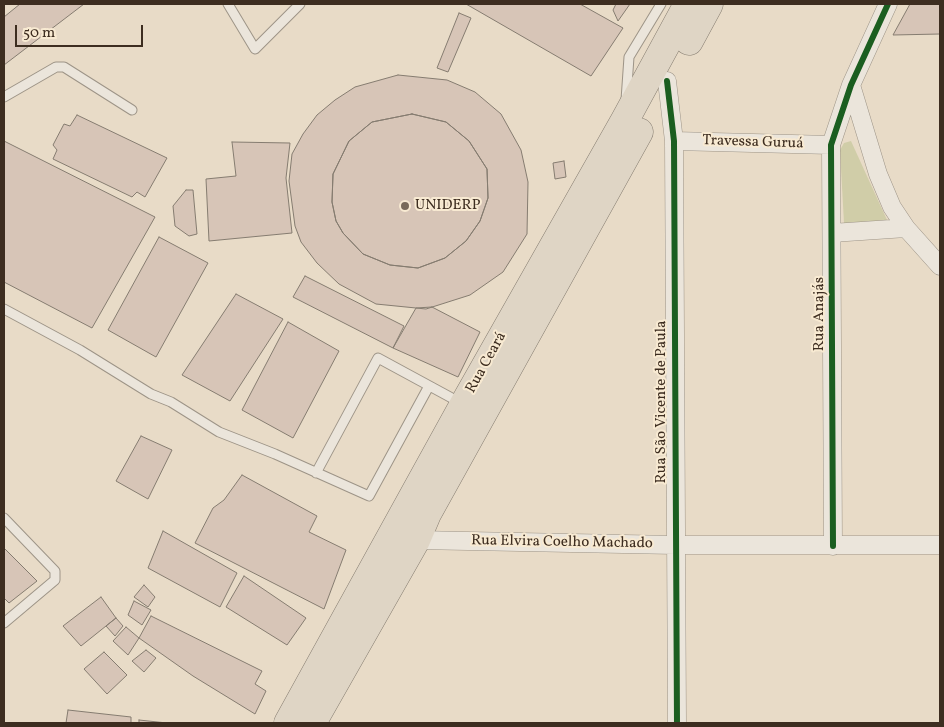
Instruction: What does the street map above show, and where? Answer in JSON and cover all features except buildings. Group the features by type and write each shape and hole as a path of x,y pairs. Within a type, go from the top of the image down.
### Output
{"main road":[{"name":"Rua Ceará","path":"312,723 405,536 464,404 625,120 688,4"},
{"name":"Rua Ceará","path":"288,723 405,536 427,514 598,210 709,4"}],"street":[{"name":"Rua Anajás","path":"833,546 831,145 852,86 888,4"},
{"name":"Rua São Vicente de Paula","path":"667,81 674,141 677,723"},
{"path":"852,86 878,174 892,207 906,228 940,266"},
{"name":"Travessa Guruá","path":"674,141 831,145"},
{"path":"832,234 906,228"},
{"name":"Rua Elvira Coelho Machado","path":"405,536 675,545 940,545"}],"lane":[{"path":"228,4 256,49 300,4"},
{"path":"625,120 629,57 661,4"},
{"path":"4,97 56,67 64,67 132,110"},
{"path":"4,309 80,350 151,394 171,402 219,432 369,496 429,386"},
{"path":"316,473 378,358 464,404"},
{"path":"4,518 55,571 55,580 4,623"}],"shaded area":[{"path":"851,141 887,220 885,226 844,223 840,150 844,143"}],"cycle path":[{"path":"833,546 831,145 851,85 888,4"},
{"path":"667,81 674,141 677,723"}],"place":[{"name":"UNIDERP","path":"405,206"}]}
